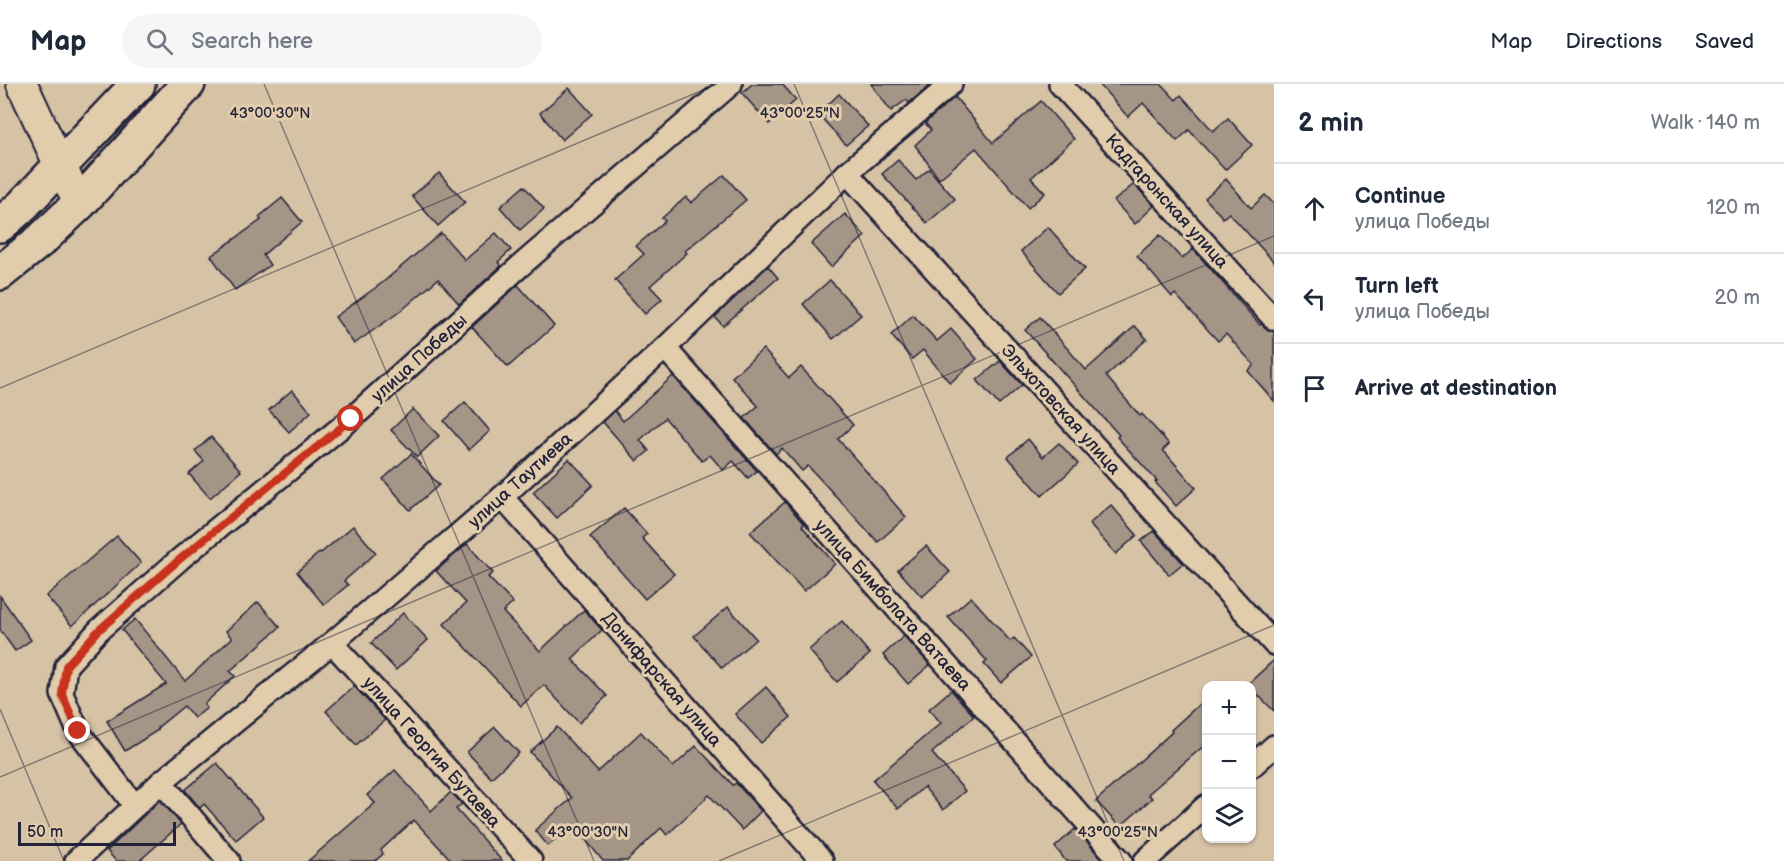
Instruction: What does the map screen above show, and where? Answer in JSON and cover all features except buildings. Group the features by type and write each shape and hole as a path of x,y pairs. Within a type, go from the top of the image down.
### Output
{"main road":[{"path":"0,225 21,207 138,84"},
{"path":"0,273 42,239 80,203 188,84"}],"street":[{"path":"22,84 80,203"},
{"name":"улица Победы","path":"135,806 78,731 62,694 66,666 99,630 180,559 351,419 519,267 731,84"},
{"name":"улица Таутиева","path":"76,861 161,782 332,643 501,497 665,348 847,173 951,84"},
{"name":"Кадгаронская улица","path":"1060,84 1274,319"},
{"name":"Эльхотовская улица","path":"847,173 1274,644"},
{"name":"улица Бимболата Ватаева","path":"665,348 1121,861"},
{"name":"Донифарская улица","path":"501,497 822,861"},
{"name":"улица Георгия Бутаева","path":"332,643 531,861"},
{"path":"1256,762 1274,746"},
{"path":"161,782 229,861"},
{"path":"1144,861 1202,810"}],"route":[{"path":"78,731 62,694 66,666 99,630 180,559 351,419"}]}
